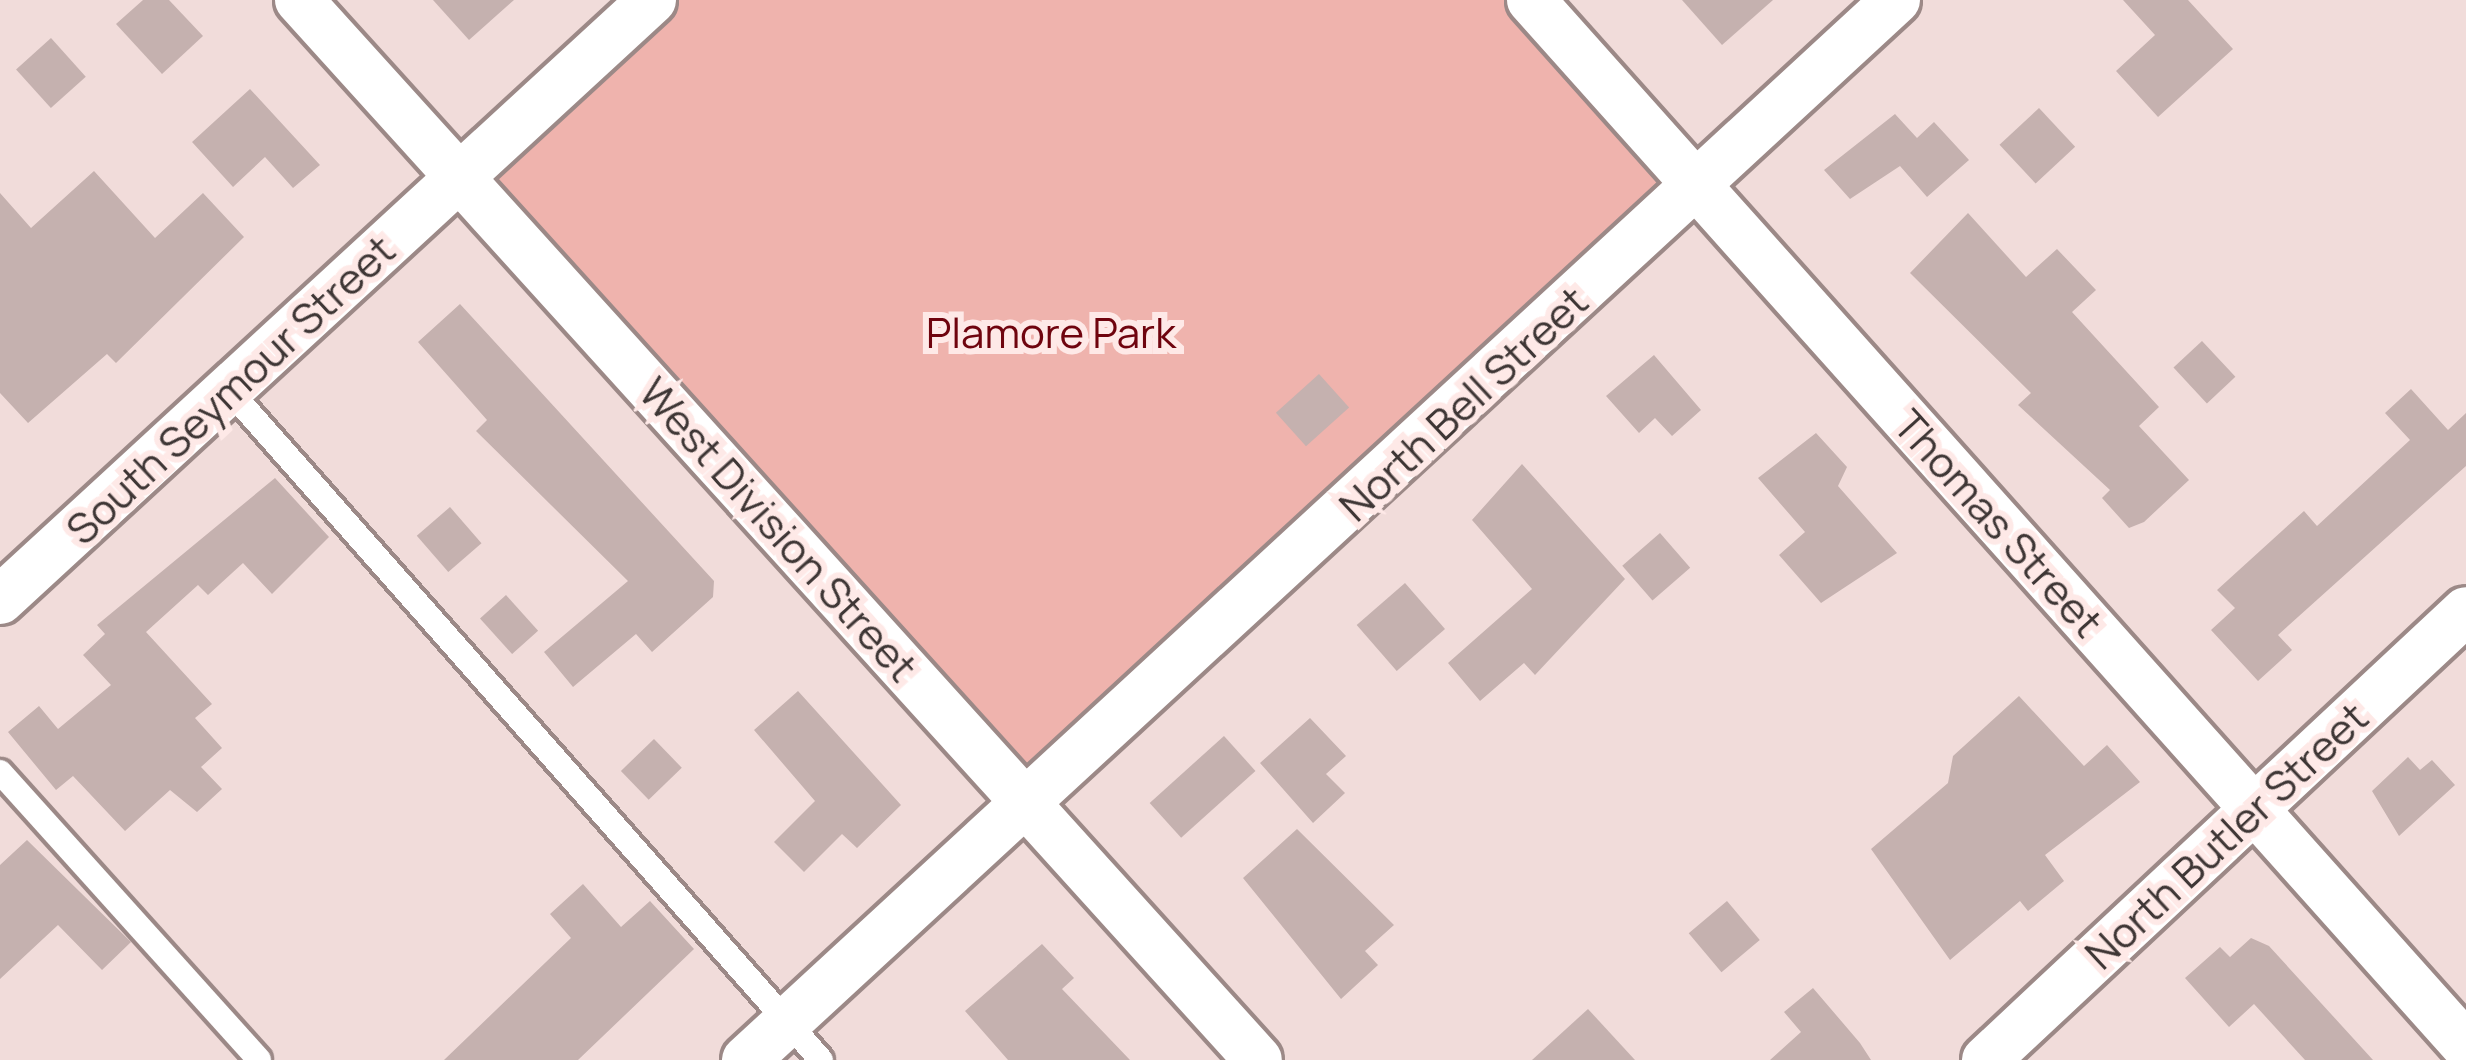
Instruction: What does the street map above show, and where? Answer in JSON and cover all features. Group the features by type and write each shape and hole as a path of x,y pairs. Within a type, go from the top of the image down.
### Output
{"street":[{"name":"West Division Street","path":"298,0 1258,1060"},
{"name":"South Seymour Street","path":"0,601 652,0"},
{"name":"Thomas Street","path":"1531,0 2466,1046"},
{"name":"North Bell Street","path":"746,1060 1030,807 1896,0"},
{"name":"North Butler Street","path":"2011,1052 2254,809 2466,611"}],"lane":[{"path":"229,390 821,1060"},
{"path":"0,772 259,1060"}],"green space":[{"name":"Plamore Park","path":"652,0 1531,0 1697,186 1030,807 460,177"}],"building":[{"path":"143,0 169,0 203,36 162,74 116,24"},
{"path":"433,0 514,0 469,40"},
{"path":"1682,0 1773,0 1722,45"},
{"path":"2123,0 2188,0 2233,49 2158,117 2116,71 2155,35"},
{"path":"51,38 86,77 51,108 16,69"},
{"path":"250,89 320,165 293,188 265,157 233,187 192,142"},
{"path":"2039,108 2075,147 2036,184 2000,145"},
{"path":"1895,114 1917,138 1934,122 1969,160 1927,197 1900,166 1850,199 1824,170"},
{"path":"94,171 155,238 203,193 244,237 116,363 107,354 28,423 0,393 0,193 31,228"},
{"path":"1968,213 2026,277 2057,249 2096,290 2072,312 2159,407 2139,426 2189,480 2144,522 2129,528 2102,498 2110,490 2018,405 2031,393 1910,273"},
{"path":"460,304 714,581 713,597 652,652 636,634 573,687 544,652 628,581 476,431 487,420 418,342"},
{"path":"2202,341 2235,377 2207,403 2173,368"},
{"path":"1654,355 1701,410 1672,436 1655,418 1639,433 1606,396"},
{"path":"1319,374 1349,407 1306,446 1276,413"},
{"path":"2411,389 2448,430 2466,413 2466,466 2278,635 2292,650 2258,681 2211,630 2235,608 2217,590 2304,511 2317,526 2410,440 2385,413"},
{"path":"1816,433 1847,467 1838,486 1897,553 1821,603 1779,555 1805,532 1758,478"},
{"path":"1522,464 1625,579 1535,675 1524,663 1480,701 1448,663 1532,589 1472,520"},
{"path":"275,478 329,537 272,594 243,563 208,595 198,585 146,632 212,704 195,718 222,748 201,767 222,789 197,812 170,790 125,831 73,776 56,790 8,732 39,706 58,729 111,685 83,655 105,634 97,625"},
{"path":"450,507 481,543 448,572 417,536"},
{"path":"1660,533 1690,568 1652,601 1622,566"},
{"path":"1405,583 1445,629 1397,671 1357,625"},
{"path":"506,595 538,631 512,654 480,618"},
{"path":"798,691 901,805 857,848 842,834 804,872 774,842 815,801 754,730"},
{"path":"2019,696 2084,766 2107,745 2140,782 2045,855 2064,881 2028,911 2020,901 1950,960 1871,849 1948,783 1953,756"},
{"path":"1310,718 1346,756 1326,774 1345,793 1313,823 1260,763"},
{"path":"1224,736 1255,771 1181,838 1150,803"},
{"path":"654,739 682,768 649,800 621,771"},
{"path":"2408,757 2420,770 2432,760 2455,785 2399,836 2372,791"},
{"path":"1297,829 1394,925 1365,951 1378,965 1341,999 1243,878"},
{"path":"27,840 131,942 102,970 58,925 0,979 0,865"},
{"path":"583,884 621,927 650,901 694,949 578,1060 444,1060 571,938 550,914"},
{"path":"1727,901 1760,940 1721,972 1689,933"},
{"path":"2251,938 2269,946 2373,1060 2305,1060 2254,1004 2229,1027 2185,978 2220,947 2230,957"},
{"path":"1042,944 1074,978 1062,989 1130,1060 1008,1060 965,1011"},
{"path":"1813,988 1871,1060 1770,1060 1801,1032 1784,1012"},
{"path":"1588,1009 1635,1060 1532,1060"}]}
